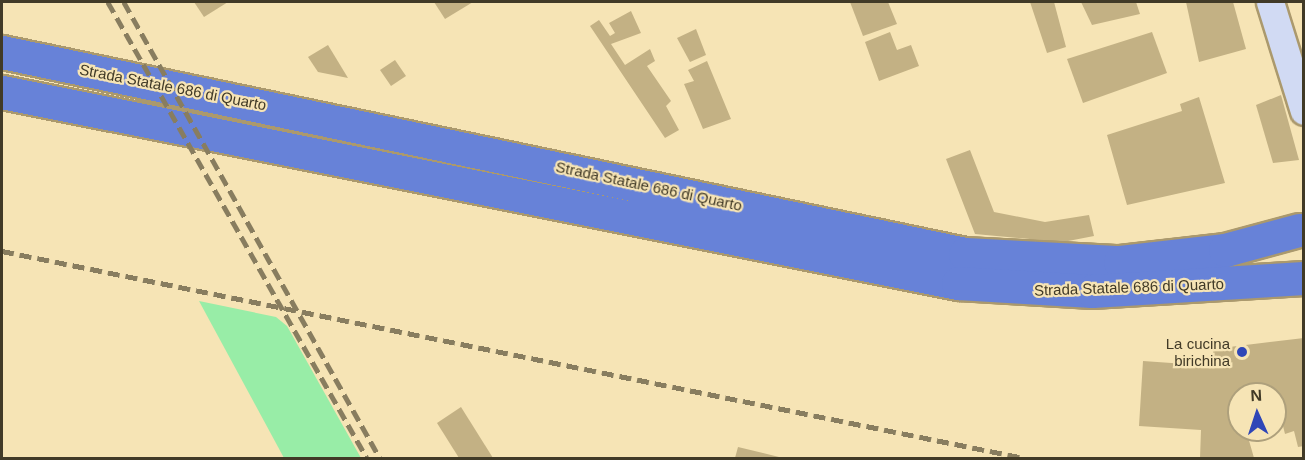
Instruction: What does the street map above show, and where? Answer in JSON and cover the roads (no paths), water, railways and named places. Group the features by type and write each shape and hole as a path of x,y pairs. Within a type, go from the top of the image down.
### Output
{"highway":[{"name":"Strada Statale 686 di Quarto","path":"2,52 965,254 1120,262 1225,250 1302,228"},
{"name":"Strada Statale 686 di Quarto","path":"2,92 946,282 1092,291 1304,278"}],"main road":[{"path":"1270,2 1304,111"}],"railway":[{"path":"108,2 367,458"},
{"path":"124,2 380,458"},
{"path":"2,251 1024,458"}],"place":[{"name":"La cucina birichina","path":"1242,352"}]}
